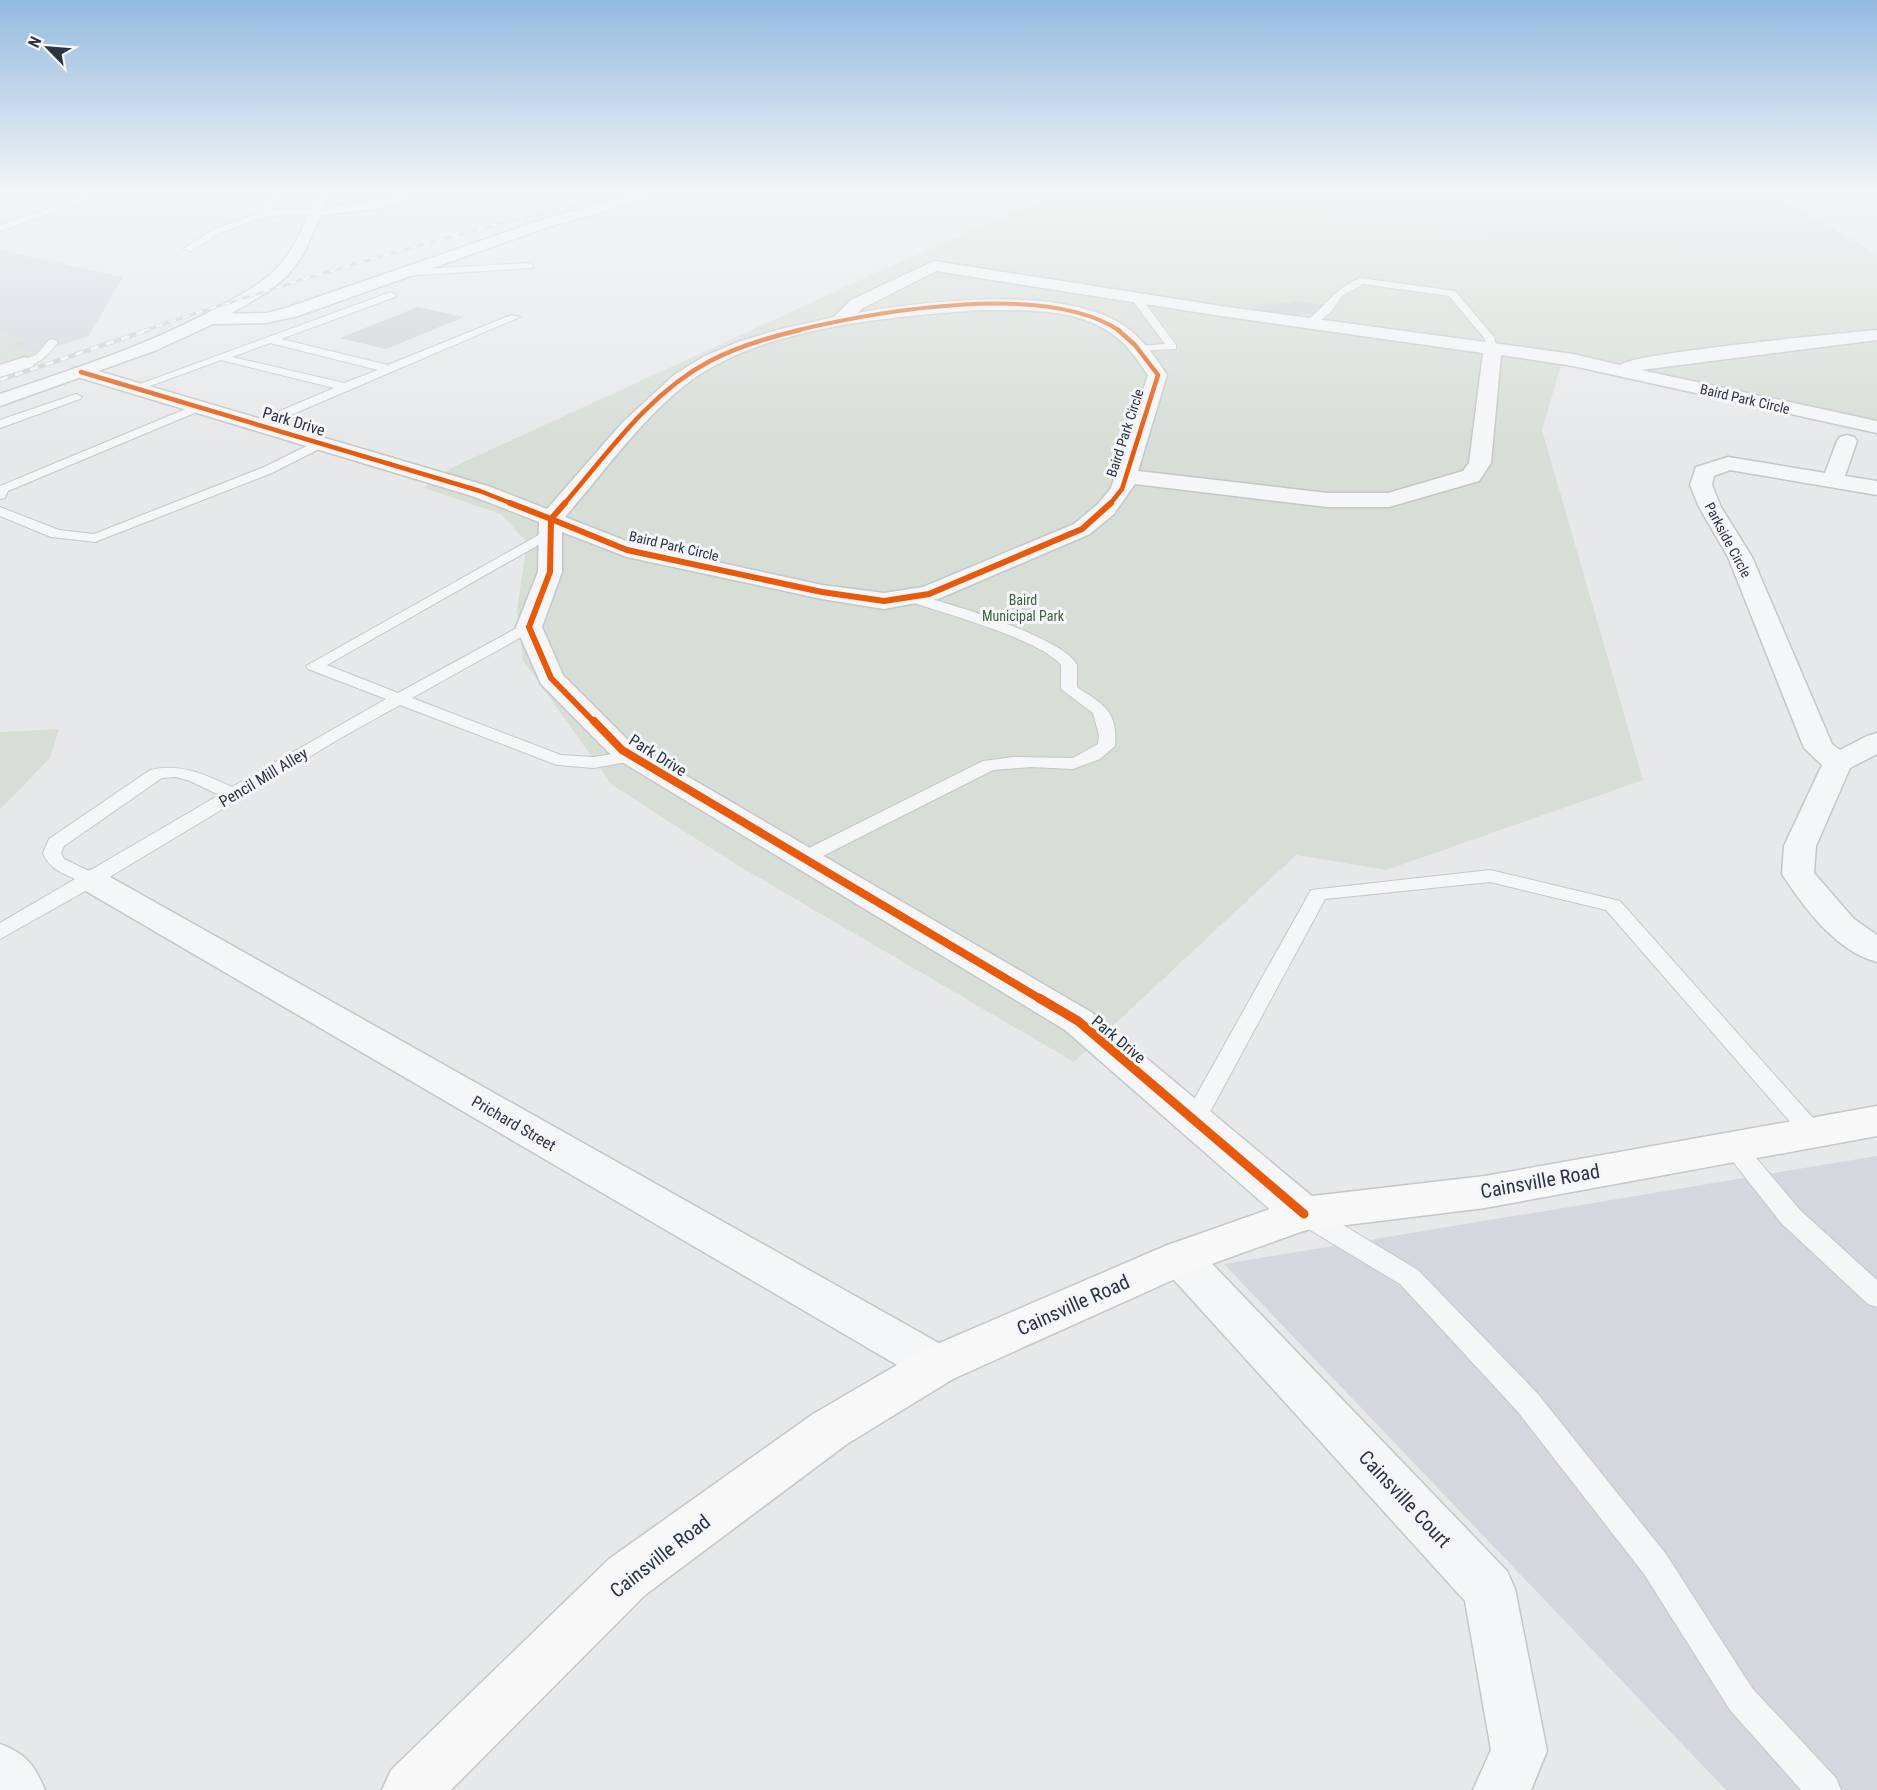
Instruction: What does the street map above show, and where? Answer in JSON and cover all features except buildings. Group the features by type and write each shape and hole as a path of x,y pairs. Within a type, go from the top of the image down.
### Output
{"main road":[{"name":"Cainsville Road","path":"411,1790 627,1577 830,1429 937,1365 1180,1258 1304,1214 1485,1192 1877,1121"}],"street":[{"path":"0,400 161,342 211,319 276,277"},
{"path":"211,319 267,318 292,312 395,277"},
{"name":"Baird Park Circle","path":"836,323 857,304 913,277"},
{"name":"Baird Park Circle","path":"1002,277 1309,324 1573,360 1877,427"},
{"name":"Baird Park Circle","path":"1017,305 1081,313 1104,321 1117,328 1139,349 1158,375 1122,489 1106,509 1082,529 929,594 884,601 822,592 627,550 551,525 656,399 684,377 718,358 762,340 805,328 949,307 1017,305"},
{"name":"Baird Park Circle","path":"1614,369 1676,358 1877,335"},
{"name":"Baird Park Circle","path":"1126,476 1327,500 1389,500 1471,476 1480,463 1492,350"},
{"path":"0,371 25,363"},
{"name":"Park Drive","path":"81,372 480,491 551,525"},
{"path":"1833,480 1847,441"},
{"name":"Parkside Circle","path":"1838,763 1819,748 1740,557 1710,507 1701,485 1704,472 1728,463 1877,488"},
{"path":"529,627 550,572 551,525"},
{"name":"Park Drive","path":"529,627 551,678 622,750 1078,1021 1304,1214"},
{"path":"1877,742 1838,763 1800,846 1798,874 1842,927 1877,951"},
{"name":"Prichard Street","path":"91,880 937,1365"},
{"name":"Cainsville Court","path":"1180,1258 1489,1588 1519,1751 1502,1790"},
{"path":"0,1772 16,1790"}],"lane":[{"path":"1309,324 1327,310 1338,294 1361,281 1452,293 1490,339 1492,350"},
{"path":"135,388 391,294"},
{"path":"1135,297 1172,347 1139,349"},
{"path":"258,424 515,317"},
{"path":"268,339 389,369"},
{"path":"25,363 41,356 53,342"},
{"path":"220,357 345,387"},
{"path":"0,424 76,397"},
{"path":"0,495 3,489 200,407"},
{"path":"0,511 56,534 95,538 268,470 321,443"},
{"path":"551,525 314,666 557,760 599,764 632,756"},
{"path":"804,858 989,765 1018,761 1071,765 1090,759 1106,746 1107,735 1101,711 1069,689 1067,682 1070,674 1069,664 1063,656 1024,636 909,597"},
{"name":"Pencil Mill Alley","path":"0,932 398,699 529,627"},
{"path":"91,880 56,862 52,854 56,843 156,774 169,770 182,772 234,795"},
{"path":"1194,1120 1318,894 1490,876 1613,905 1813,1133"},
{"path":"1734,1147 1791,1218 1877,1296"},
{"path":"1304,1214 1408,1277 1528,1403 1655,1564 1741,1700 1824,1790"}],"shaded area":[{"path":"0,277 123,277 89,336 0,365"},
{"path":"1877,1156 1877,1790 1726,1790 1224,1264"}],"green space":[{"name":"Baird Municipal Park","path":"868,277 1877,277 1877,421 1564,355 1542,430 1643,780 1386,870 1296,855 1074,1062 734,863 612,785 523,660 517,610 527,542 501,514 424,488 451,468"},
{"path":"0,332 26,339 11,345 37,353 0,365"},
{"path":"59,729 50,758 0,809 0,732"}],"railway":[{"path":"143,331 314,277"},
{"path":"0,380 148,330"}],"cycle path":[{"path":"979,305 1052,308 1105,321 1130,340 1158,375 1122,489 1106,509 1082,529 929,594 884,601 822,592 627,550 551,519 646,410 681,379 710,361 744,346 824,324 907,311 979,305"},
{"path":"81,372 480,491 551,519 550,572 529,627 551,678 622,750 1078,1021 1304,1214"}]}
